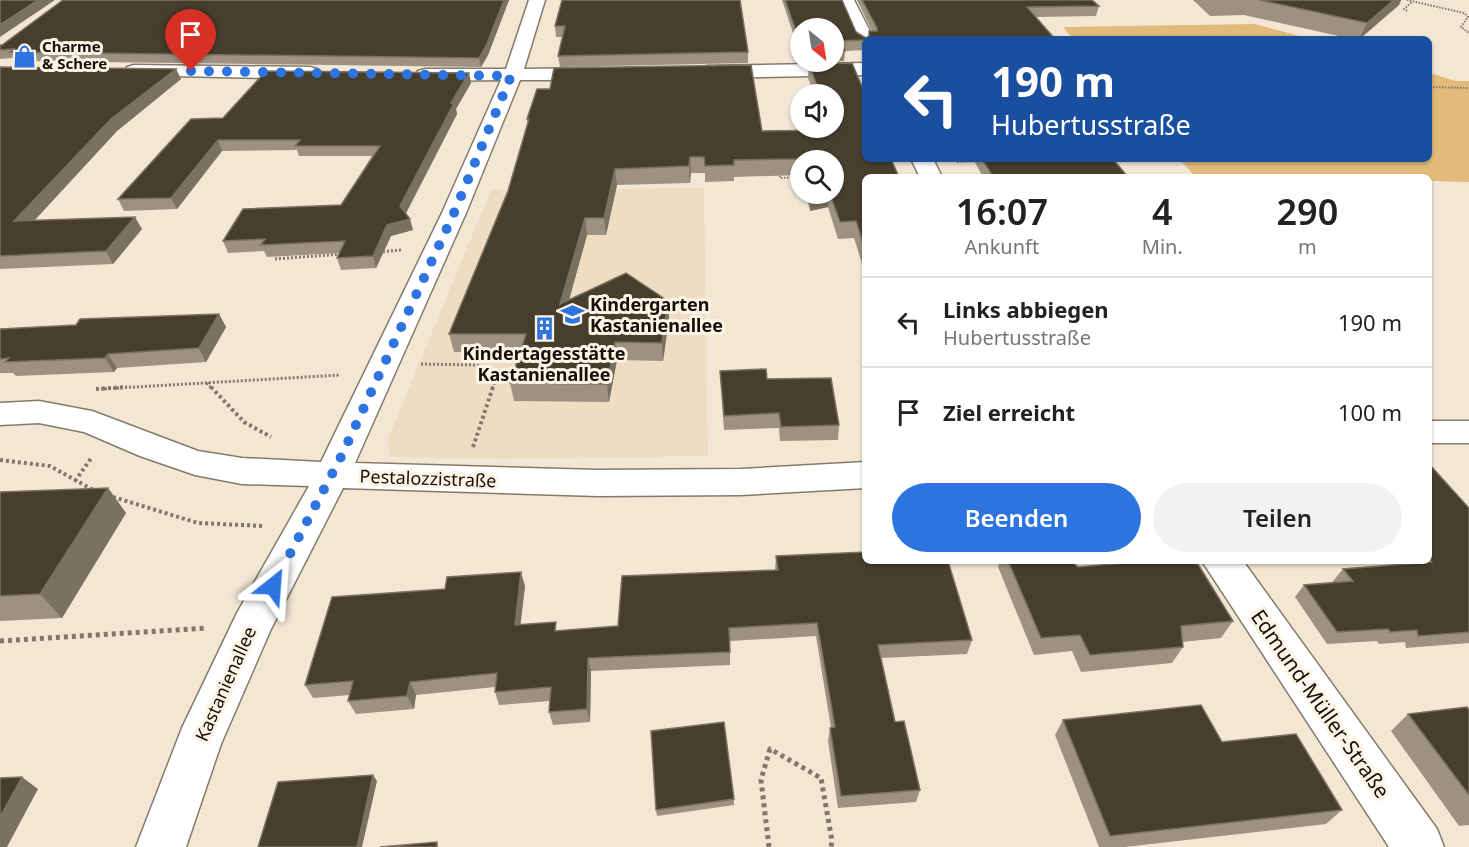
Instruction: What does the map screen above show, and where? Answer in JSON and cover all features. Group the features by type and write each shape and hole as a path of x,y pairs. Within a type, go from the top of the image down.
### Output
{"street":[{"name":"Kastanienallee","path":"161,847 198,744 252,625 304,527 317,475 382,368 438,248 519,60 537,0"},
{"path":"846,0 864,36"},
{"path":"684,73 862,69"},
{"path":"118,70 326,73"},
{"path":"407,74 511,76 614,74"},
{"name":"Pestalozzistraße","path":"0,414 39,412 92,422 152,448 195,463 242,471 598,483 741,482 862,475"},
{"path":"1432,432 1469,432"},
{"name":"Edmund-Müller-Straße","path":"1223,564 1419,847"}],"path":[{"path":"1407,0 1464,13 1468,17 1461,27 1469,33"},
{"path":"1407,11 1404,9 1413,1"},
{"path":"1432,87 1469,88"},
{"path":"925,166 969,162"},
{"path":"779,171 780,178 790,178"},
{"path":"368,253 438,248"},
{"path":"275,259 345,254"},
{"path":"93,389 207,383 382,368 477,365 496,378 462,480"},
{"path":"207,383 244,422 300,453 317,475"},
{"path":"0,460 50,466 96,491 198,523 304,527"},
{"path":"0,641 252,625"},
{"path":"769,847 761,780 770,749 821,778 832,841 831,847"}],"shaded area":[{"path":"1255,24 1299,36 1070,36 1063,27"},
{"path":"1432,74 1455,81 1469,81 1469,182 1432,181 1432,174 1193,174 1182,162 1432,162"},
{"name":"Kindergarten Kastanienallee","path":"704,188 708,456 503,459 390,457 387,441 491,190"}],"building":[{"path":"0,0 38,0 0,25"},
{"path":"63,0 504,0 479,58 10,52 14,49 0,50 0,45"},
{"path":"562,0 740,0 748,52 558,56 565,26 555,26"},
{"path":"785,0 842,0 856,32 863,36 862,40 844,41 844,18 791,18"},
{"path":"862,0 1092,0 1099,6 1027,7 1052,36 869,36 869,31 877,31 877,28"},
{"path":"1259,0 1394,0 1367,23"},
{"path":"844,63 852,63 862,87 862,162 892,162 898,174 862,174 862,240 856,221 840,222 834,204 844,204 844,150 790,150 790,159 734,160 734,165 705,166 704,157 690,157 689,166 615,169 604,218 585,218 560,304 626,273 668,301 662,343 615,342 607,384 510,383 526,334 449,334 508,191 537,89 550,89 554,68 751,65 762,131 790,131 790,138 844,138 844,84 816,84 812,72 844,72"},
{"path":"0,67 176,69 111,119 14,221 135,217 106,251 0,256"},
{"path":"266,71 469,73 451,103 454,103 400,206 410,219 387,225 373,256 337,258 345,241 261,245 265,239 223,241 243,209 341,205 380,146 295,146 300,140 218,140 171,198 118,199 191,119 223,118"},
{"path":"984,162 1116,162 1126,174 991,174"},
{"path":"219,314 199,348 108,354 105,358 5,362 9,358 0,359 0,329 76,325 80,319"},
{"path":"766,369 767,379 831,378 839,425 781,427 779,413 724,416 720,371"},
{"path":"1432,467 1469,508 1469,632 1418,636 1417,630 1337,632 1304,585 1353,581 1343,569 1432,564"},
{"path":"108,488 40,594 0,596 0,492"},
{"path":"862,552 862,564 949,564 972,640 878,645 895,722 904,721 920,790 841,796 830,728 835,727 817,623 729,628 730,652 588,658 587,709 549,712 551,687 495,692 497,673 410,682 407,696 348,701 353,681 305,685 332,597 445,589 447,577 521,572 515,625 556,622 555,631 618,626 622,576 778,570 776,556"},
{"path":"1009,564 1074,564 1078,567 1112,564 1198,564 1233,621 1181,626 1183,647 1090,655 1080,635 1041,638"},
{"path":"1201,705 1222,742 1296,734 1342,810 1110,836 1063,720"},
{"path":"1467,707 1469,710 1469,795 1408,714"},
{"path":"724,722 734,799 656,810 651,731"},
{"path":"373,775 357,847 258,847 278,782"},
{"path":"22,777 0,817 0,778"},
{"path":"437,842 437,847 380,847"}],"place":[{"name":"Charme & Schere","path":"24,56"},
{"name":"Kindergarten Kastanienallee","path":"572,315"},
{"name":"Kindertagesstätte Kastanienallee","path":"544,328"}],"route":[{"path":"191,71 511,76 454,213 342,455 273,586"}]}
